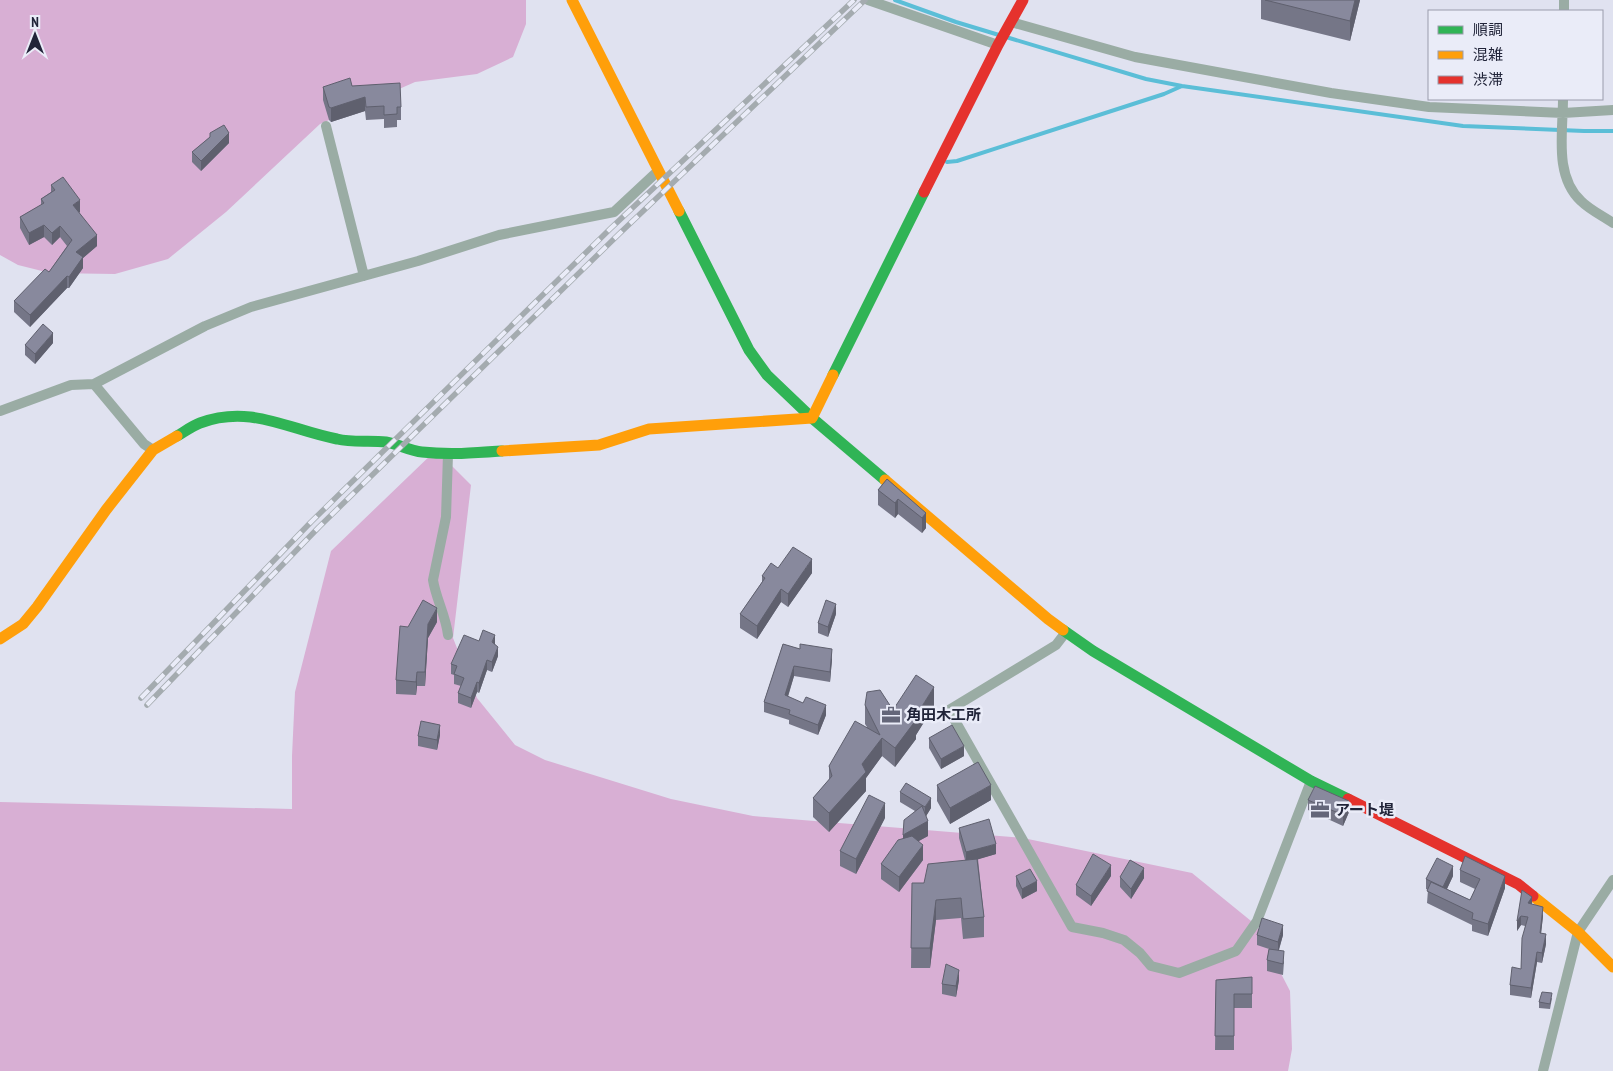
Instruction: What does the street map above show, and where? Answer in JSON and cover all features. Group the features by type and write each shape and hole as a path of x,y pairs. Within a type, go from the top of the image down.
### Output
{"street":[{"path":"572,0 749,350 767,375 812,418 1048,619 1093,651 1311,781 1518,884 1578,932 1613,967"},
{"path":"868,0 1004,34 1331,93 1429,107 1563,116 1613,110"},
{"path":"812,418 1004,34 1023,0"},
{"path":"1563,100 1565,176 1570,188 1582,202 1613,223"},
{"path":"326,126 364,276"},
{"path":"0,410 71,385 94,384 205,326 251,306 418,261 498,235 614,212 658,170"},
{"path":"94,384 144,444 154,450"},
{"path":"0,639 24,624 106,510 154,450 199,423 221,417 248,416 275,421 339,440 387,442 420,452 448,454 599,445 649,429 812,418"},
{"path":"448,454 446,517 433,580 447,624 448,635"},
{"path":"1066,632 1056,645 949,710 1072,927 1103,932 1124,940 1140,953 1151,966 1179,973 1236,951 1257,921 1311,781"},
{"path":"1544,1071 1578,932 1613,880"}],"shaded area":[{"path":"0,0 526,0 526,24 513,57 477,74 415,82 320,124 226,212 168,259 115,274 50,273 18,265 0,255"},
{"path":"436,450 471,485 453,638 477,698 515,745 545,760 671,799 753,816 1023,838 1192,873 1256,925 1290,991 1292,1049 1288,1071 0,1071 0,802 292,809 295,692 331,551"}],"building":[{"path":"1265,0 1355,0 1350,21"},
{"path":"350,78 352,86 400,83 401,107 397,107 397,114 384,115 384,106 366,107 365,97 329,107 323,87"},
{"path":"224,125 229,133 201,161 192,152 210,137 210,133"},
{"path":"63,177 80,200 73,205 97,235 76,252 83,257 69,277 67,276 30,315 14,301 45,269 49,272 72,240 60,226 52,233 44,225 29,233 20,217 44,203 41,199 55,190 51,185"},
{"path":"43,324 53,333 35,354 25,345"},
{"path":"887,479 926,513 922,518 898,499 895,503 878,490"},
{"path":"793,547 812,559 788,594 781,589 757,626 740,614 765,578 762,576 771,563 778,568"},
{"path":"423,600 437,608 428,624 425,672 417,672 416,682 396,680 400,626 408,627"},
{"path":"826,600 836,604 828,627 818,623"},
{"path":"483,630 495,635 492,642 498,647 492,662 487,660 479,683 477,682 471,698 458,693 464,678 454,674 457,666 451,664 464,635 479,641"},
{"path":"783,644 800,649 800,644 832,649 830,672 794,666 785,695 803,703 806,697 826,705 818,725 789,714 790,710 764,702"},
{"path":"916,675 934,687 914,719 916,720 895,748 882,738 862,764 866,772 829,813 813,798 832,776 829,766 855,721 880,735 865,705 867,692 880,690 893,710"},
{"path":"421,721 440,725 437,740 418,736"},
{"path":"952,725 964,746 941,759 929,738"},
{"path":"978,762 991,785 950,808 937,785"},
{"path":"906,783 931,798 925,807 900,792"},
{"path":"1315,786 1349,801 1343,815 1308,800"},
{"path":"869,795 885,803 856,859 840,851"},
{"path":"922,806 928,821 903,835 904,820"},
{"path":"989,819 996,844 966,852 959,828"},
{"path":"912,836 923,845 899,877 881,864 898,840"},
{"path":"1093,854 1111,865 1091,896 1076,885"},
{"path":"1465,856 1505,876 1488,924 1472,919 1473,913 1427,891 1431,882 1470,900 1480,879 1460,870"},
{"path":"1437,858 1453,866 1443,887 1426,879"},
{"path":"977,859 984,917 963,919 961,898 936,900 930,948 911,948 912,883 924,883 928,864"},
{"path":"1130,860 1144,868 1131,889 1120,877"},
{"path":"1030,869 1037,881 1022,889 1016,876"},
{"path":"1522,890 1532,897 1528,903 1543,907 1540,933 1546,934 1542,953 1537,952 1531,988 1510,985 1512,967 1521,969 1522,938 1528,917 1521,916 1517,921"},
{"path":"1262,918 1283,925 1278,942 1257,935"},
{"path":"1269,949 1284,951 1283,964 1267,960"},
{"path":"946,964 959,970 956,986 942,984"},
{"path":"1252,977 1252,994 1234,994 1234,1036 1215,1036 1216,980"},
{"path":"1542,992 1552,993 1550,1004 1539,1002"}],"waterway":[{"path":"895,0 999,35"},
{"path":"1006,37 1146,79 1182,86 1463,126 1613,131"},
{"path":"947,162 957,161 1164,94 1182,86"}],"railway":[{"path":"141,698 311,522 610,229 854,0"},
{"path":"147,705 319,527 619,234 865,0"}],"traffic: fast":[{"path":"833,375 924,192"},
{"path":"679,211 749,350 767,375 812,418 885,480"},
{"path":"177,436 200,423 236,416 270,420 319,435 343,440 386,442 422,452 452,454 502,451"},
{"path":"1063,630 1093,651 1311,781 1348,799"}],"traffic: slow":[{"path":"572,0 679,211"},
{"path":"502,451 599,445 649,429 812,418 833,375"},
{"path":"0,639 23,624 37,607 106,510 153,450 177,436"},
{"path":"885,480 1063,630"},
{"path":"1533,896 1578,932 1613,967"}],"traffic: jam":[{"path":"924,192 998,45 1023,0"},
{"path":"1348,799 1518,884 1533,896"}],"place":[{"name":"角田木工所","path":"891,715"},
{"name":"アート堤","path":"1320,810"}]}
